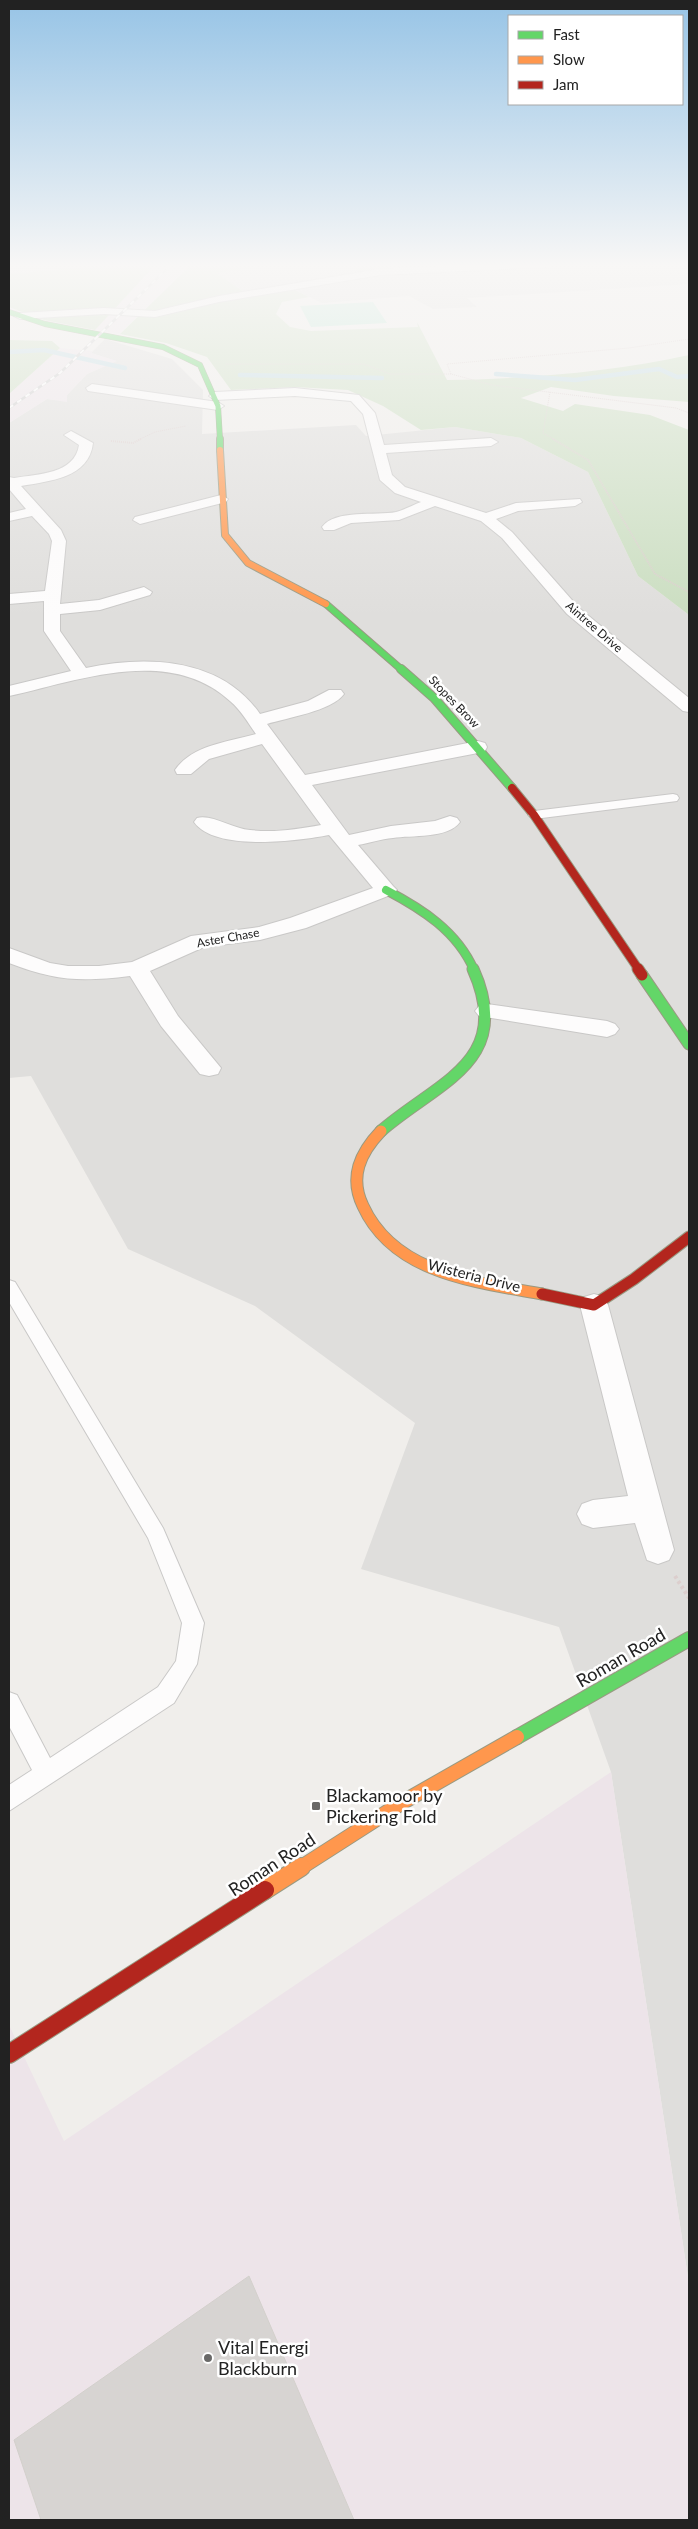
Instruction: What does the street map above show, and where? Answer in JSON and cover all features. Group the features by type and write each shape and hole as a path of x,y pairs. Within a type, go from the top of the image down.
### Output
{"main road":[{"path":"207,381 216,401"},
{"name":"Stopes Brow","path":"216,401 219,424 221,499 225,535 248,563 330,606 434,698 478,747 534,816 689,1044"},
{"name":"Wisteria Drive","path":"386,890 427,913 453,937 481,985 488,1011 481,1042 462,1071 434,1093 391,1120 363,1151 354,1175 356,1198 370,1228 392,1248 430,1268 594,1305"},
{"path":"594,1305 634,1279 689,1237"},
{"name":"Roman Road","path":"9,2054 403,1802 689,1639"}],"street":[{"name":"Aintree Drive","path":"92,388 216,401 295,392 355,398 369,413 385,477 400,490 486,518 507,535 573,611 689,707"},
{"path":"72,435 86,443 107,440"},
{"path":"378,448 491,442"},
{"path":"80,672 52,631 52,602 58,541 56,533 10,482 63,472 77,466 84,458 86,443"},
{"path":"140,520 221,499"},
{"path":"329,527 349,519 399,516 435,501"},
{"path":"486,518 516,507 575,502"},
{"path":"9,517 34,510"},
{"path":"9,598 100,605 144,592"},
{"path":"9,691 80,672 142,666 188,672 225,687 235,695 256,721 339,835 386,890"},
{"path":"256,721 314,705 335,694"},
{"path":"184,770 202,755 266,737"},
{"path":"300,782 478,747"},
{"path":"204,822 218,831 236,835 339,835 391,832 439,827 450,822"},
{"name":"Aster Chase","path":"9,954 45,969 68,973 99,973 137,968 199,941 260,933 298,923 386,890"},
{"path":"137,968 169,1022 209,1068"},
{"path":"488,1011 608,1029"},
{"path":"594,1305 658,1550"},
{"path":"592,1514 647,1508"}],"lane":[{"path":"534,816 672,798"},
{"path":"9,1287 156,1534 193,1623 186,1664 166,1695 9,1799"},
{"path":"9,1703 46,1774"}],"path":[{"path":"480,381 676,408 689,413"},
{"path":"550,392 542,433 588,460 655,574 689,592"},
{"path":"107,440 133,443 166,429 219,424"}],"shaded area":[{"path":"23,381 80,381 67,395 67,402 47,399 9,423 9,394"},
{"path":"80,381 194,381 203,390 202,434 356,425 366,436 455,427 521,438 588,472 638,576 689,615 689,2284 611,1772 559,1627 361,1569 415,1423 255,1306 128,1249 31,1076 9,1078 9,423 47,399 67,401 67,395"},
{"path":"611,1772 689,2284 689,2520 9,2520 9,2025 64,2141"}],"green space":[{"path":"9,381 23,381 9,394"},
{"path":"224,381 689,381 689,402 614,396 551,387 521,398 563,411 575,404 650,415 689,430 689,615 638,576 588,472 521,438 455,427 421,430 383,406 348,390 295,387 231,390"}],"building":[{"name":"Vital Energi Blackburn","path":"249,2276 354,2520 41,2520 14,2440"}],"railway":[{"path":"9,408 48,381"}],"traffic: fast":[{"path":"207,381 218,406 220,450"},
{"path":"326,604 434,698 512,788"},
{"path":"381,1131 401,1115 434,1094 463,1069 477,1049 484,1027 485,1006 481,985 459,945 426,912 386,890"},
{"path":"642,975 689,1044"},
{"path":"517,1737 689,1639"}],"traffic: slow":[{"path":"220,450 225,535 248,563 326,604"},
{"path":"381,1131 363,1153 356,1178 359,1198 371,1223 388,1243 409,1258 434,1270 461,1278 542,1294"},
{"path":"265,1890 403,1802 517,1737"}],"traffic: jam":[{"path":"512,788 534,815 642,975"},
{"path":"542,1294 594,1305 634,1279 689,1237"},
{"path":"9,2054 265,1890"}],"place":[{"name":"Blackamoor by Pickering Fold","path":"316,1806"},
{"name":"Vital Energi Blackburn","path":"208,2358"}]}
